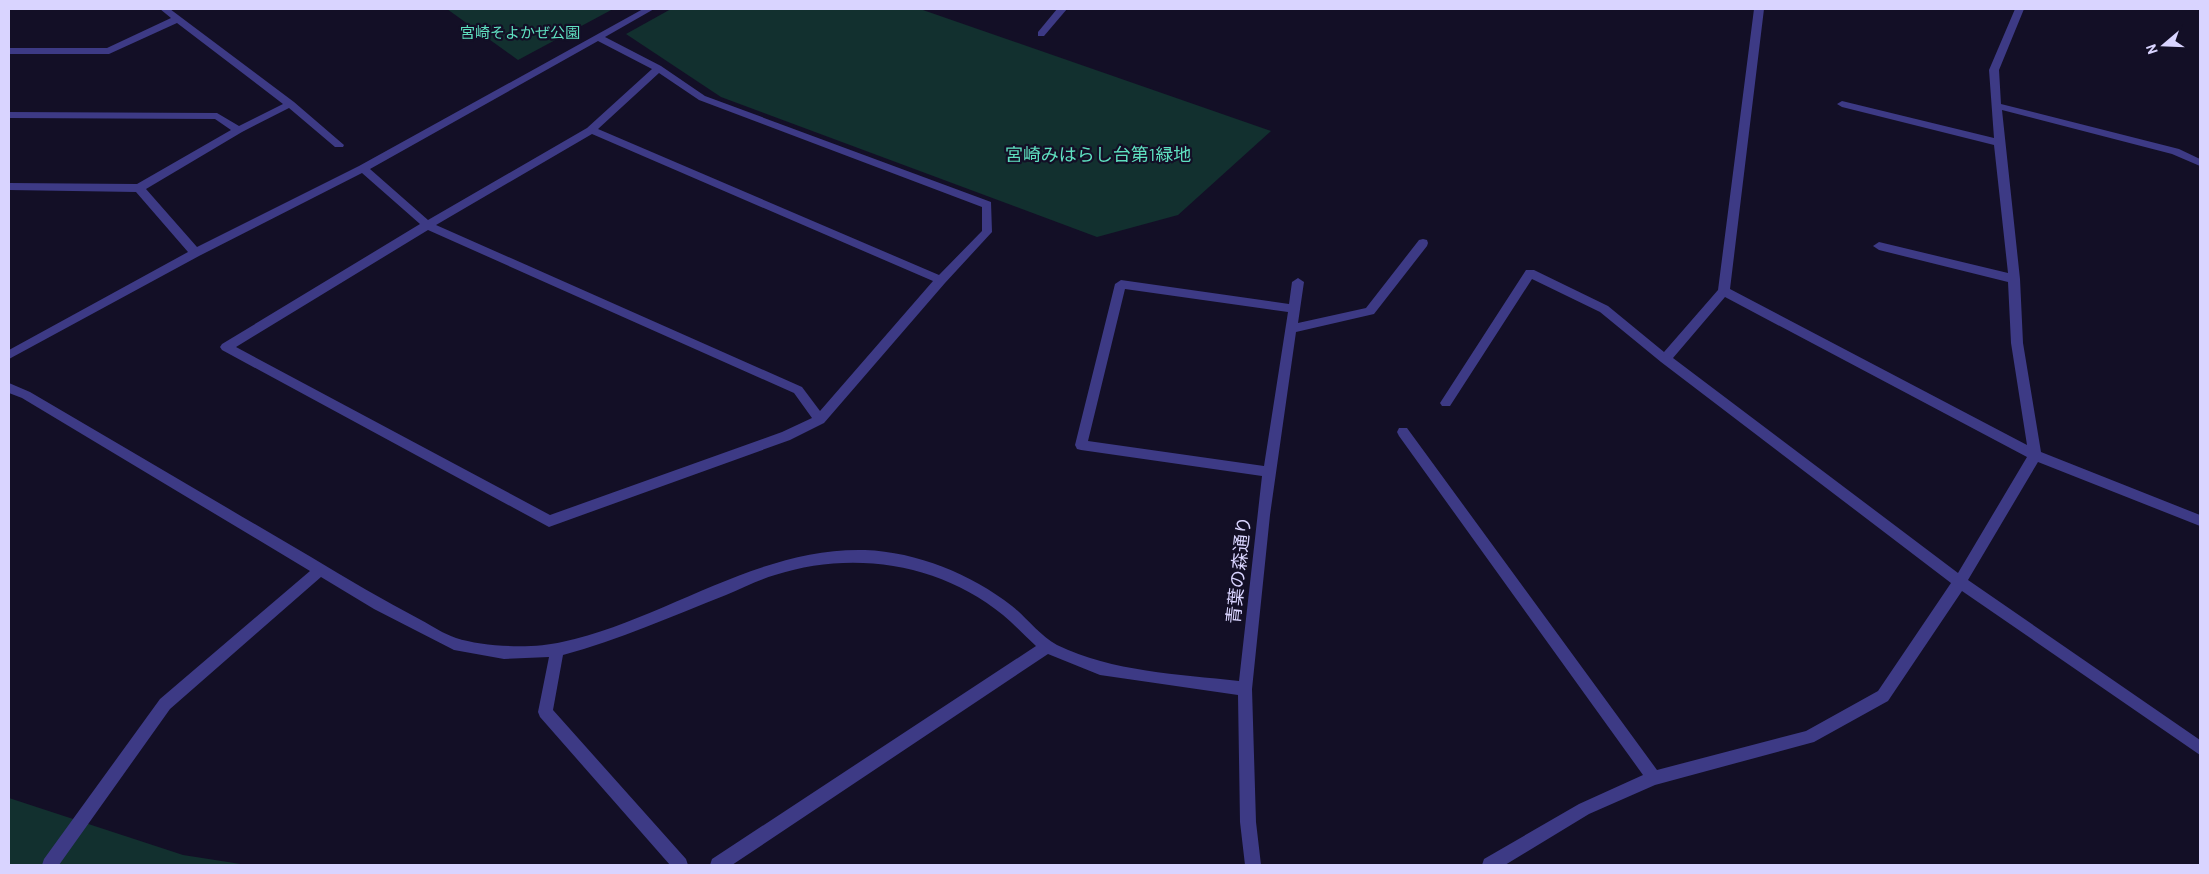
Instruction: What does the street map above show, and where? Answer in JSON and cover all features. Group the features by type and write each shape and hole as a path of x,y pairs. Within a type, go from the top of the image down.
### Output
{"street":[{"path":"165,9 290,104 339,146"},
{"path":"9,355 195,254 363,168 649,9"},
{"path":"1041,34 1062,9"},
{"path":"1665,359 1724,291 1759,9"},
{"path":"1490,865 1584,809 1654,778 1809,737 1883,696 1960,582 2035,455 2016,343 2014,278 1999,143 1994,70 2020,9"},
{"path":"9,51 109,51 178,19"},
{"path":"598,37 658,68 702,98 987,204 987,232 941,280 820,420 786,436 549,521 226,347 427,225 591,130 658,68"},
{"path":"9,186 139,188 238,130 290,104"},
{"path":"1842,104 1999,143"},
{"path":"1997,106 2175,151 2200,163"},
{"path":"9,115 217,116 238,130"},
{"path":"591,130 941,280"},
{"path":"363,168 427,225 798,390 820,420"},
{"path":"139,188 195,254"},
{"path":"1291,329 1370,311 1423,243"},
{"path":"1879,246 2014,278"},
{"path":"1446,403 1530,273 1604,309 1665,359 1960,582 2200,748"},
{"name":"青葉の森通り","path":"1253,865 1248,822 1245,689 1254,589 1269,472 1298,282"},
{"path":"1269,472 1081,445 1121,284 1293,309"},
{"path":"1724,291 2035,455 2200,521"},
{"path":"9,388 26,395 320,570 454,644 504,653 557,650 600,639 774,569 819,559 866,556 923,565 966,584 1007,610 1047,647 1071,658 1100,668 1245,689"},
{"path":"1402,432 1654,778"},
{"path":"50,865 165,704 320,570"},
{"path":"718,865 1047,647"},
{"path":"557,650 545,712 680,865"}],"green space":[{"name":"宮崎そよかぜ公園","path":"447,9 613,9 518,60"},
{"name":"宮崎みはらし台第1緑地","path":"671,9 920,9 1271,131 1178,215 1097,237 721,97 626,34"},
{"path":"9,798 183,855 247,865 9,865"}]}
